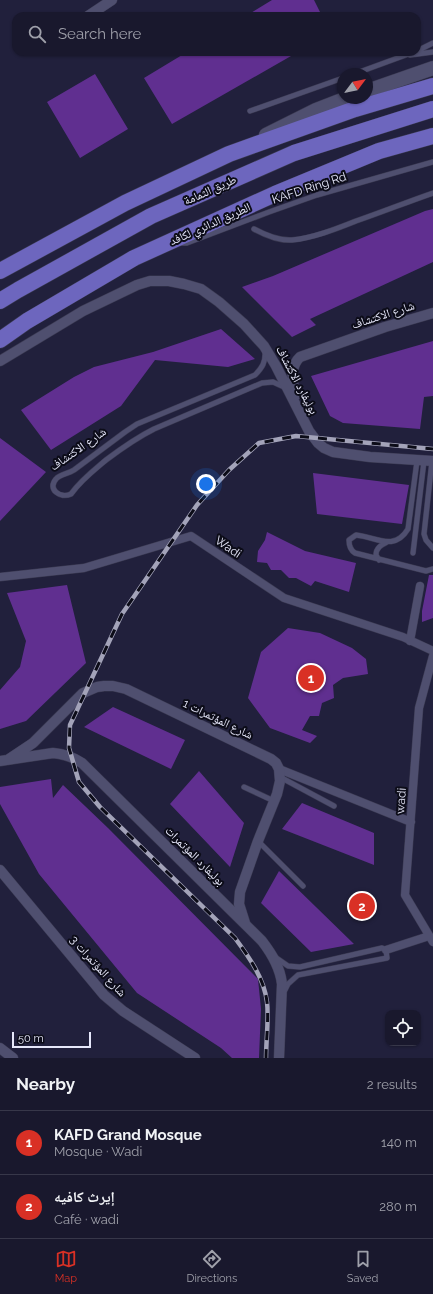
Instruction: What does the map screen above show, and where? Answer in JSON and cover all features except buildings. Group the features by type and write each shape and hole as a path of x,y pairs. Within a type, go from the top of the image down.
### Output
{"main road":[{"path":"373,89 433,68"},
{"name":"طريق الثمامة","path":"229,154 355,109 433,86"},
{"name":"طريق الثمامة","path":"0,271 125,203 229,154 316,110 337,102"},
{"name":"طريق الثمامة","path":"0,302 18,290 130,228 172,207 294,153 433,109"},
{"name":"الطريق الدائري لكافد","path":"0,340 26,321 134,258 275,194 372,154 433,136"}],"street":[{"path":"94,12 112,0"},
{"name":"بوليفارد الاكتشاف","path":"0,361 83,311 137,284 150,281 184,284 201,289 219,302 233,314 264,346 298,406 309,431 314,439 324,448 333,452 348,455 426,461"},
{"name":"شارع الاكتشاف","path":"298,406 293,385 292,372 294,364 300,357 433,312"},
{"name":"Wadi","path":"0,576 84,568 191,536 284,598 410,641 433,651"},
{"path":"410,641 420,586"},
{"name":"wadi","path":"431,939 405,895 419,708 433,656"},
{"name":"شارع المؤتمرات 1","path":"4,760 33,743 83,693 97,687 113,686 126,689 276,762 279,773"},
{"name":"بوليفارد المؤتمرات","path":"4,760 52,752 75,758 82,763 262,941 271,953 281,975 282,999 279,1058"},
{"path":"245,923 240,912 239,898 242,884 280,784 279,773 411,822"},
{"name":"شارع المؤتمرات 3","path":"0,870 104,995 123,1011 195,1058"},
{"path":"386,950 431,939"},
{"path":"0,1048 13,1058"}],"lane":[{"path":"421,49 433,43"},
{"path":"421,54 433,52"},
{"path":"371,68 406,56"},
{"path":"250,111 337,80"},
{"name":"KAFD Ring Rd","path":"171,241 178,243 187,242 317,195 433,162"},
{"name":"الطريق الدائري لكافد","path":"254,229 262,234 281,240 299,239 339,228 433,193"},
{"name":"شارع الاكتشاف","path":"264,346 264,362 260,370 255,375 138,424 74,470 68,474 60,476 53,484 54,489 62,496 71,494 78,484 91,471 124,446 138,437 192,412 262,383 273,382 288,388"},
{"path":"379,560 376,555 376,551 383,544 399,539 408,529 426,461"},
{"path":"426,461 424,534 426,540 433,548"},
{"path":"413,553 426,461"},
{"path":"388,542 356,535 349,540 349,545 351,550 356,554 426,572 433,569"},
{"path":"279,773 334,806"},
{"path":"244,787 274,801"},
{"path":"258,841 303,886"},
{"path":"271,953 288,966 300,967 382,948 386,950 387,958 298,975 288,984 282,999"}],"railway":[{"path":"266,1058 268,1008 263,985 255,968 235,938 100,807 79,782 69,748 70,725 122,614 197,505 229,470 259,443 296,436 433,449"}],"place":[{"name":"KAFD Grand Mosque","path":"311,678"},
{"name":"إيرث كافيه","path":"362,906"}]}
